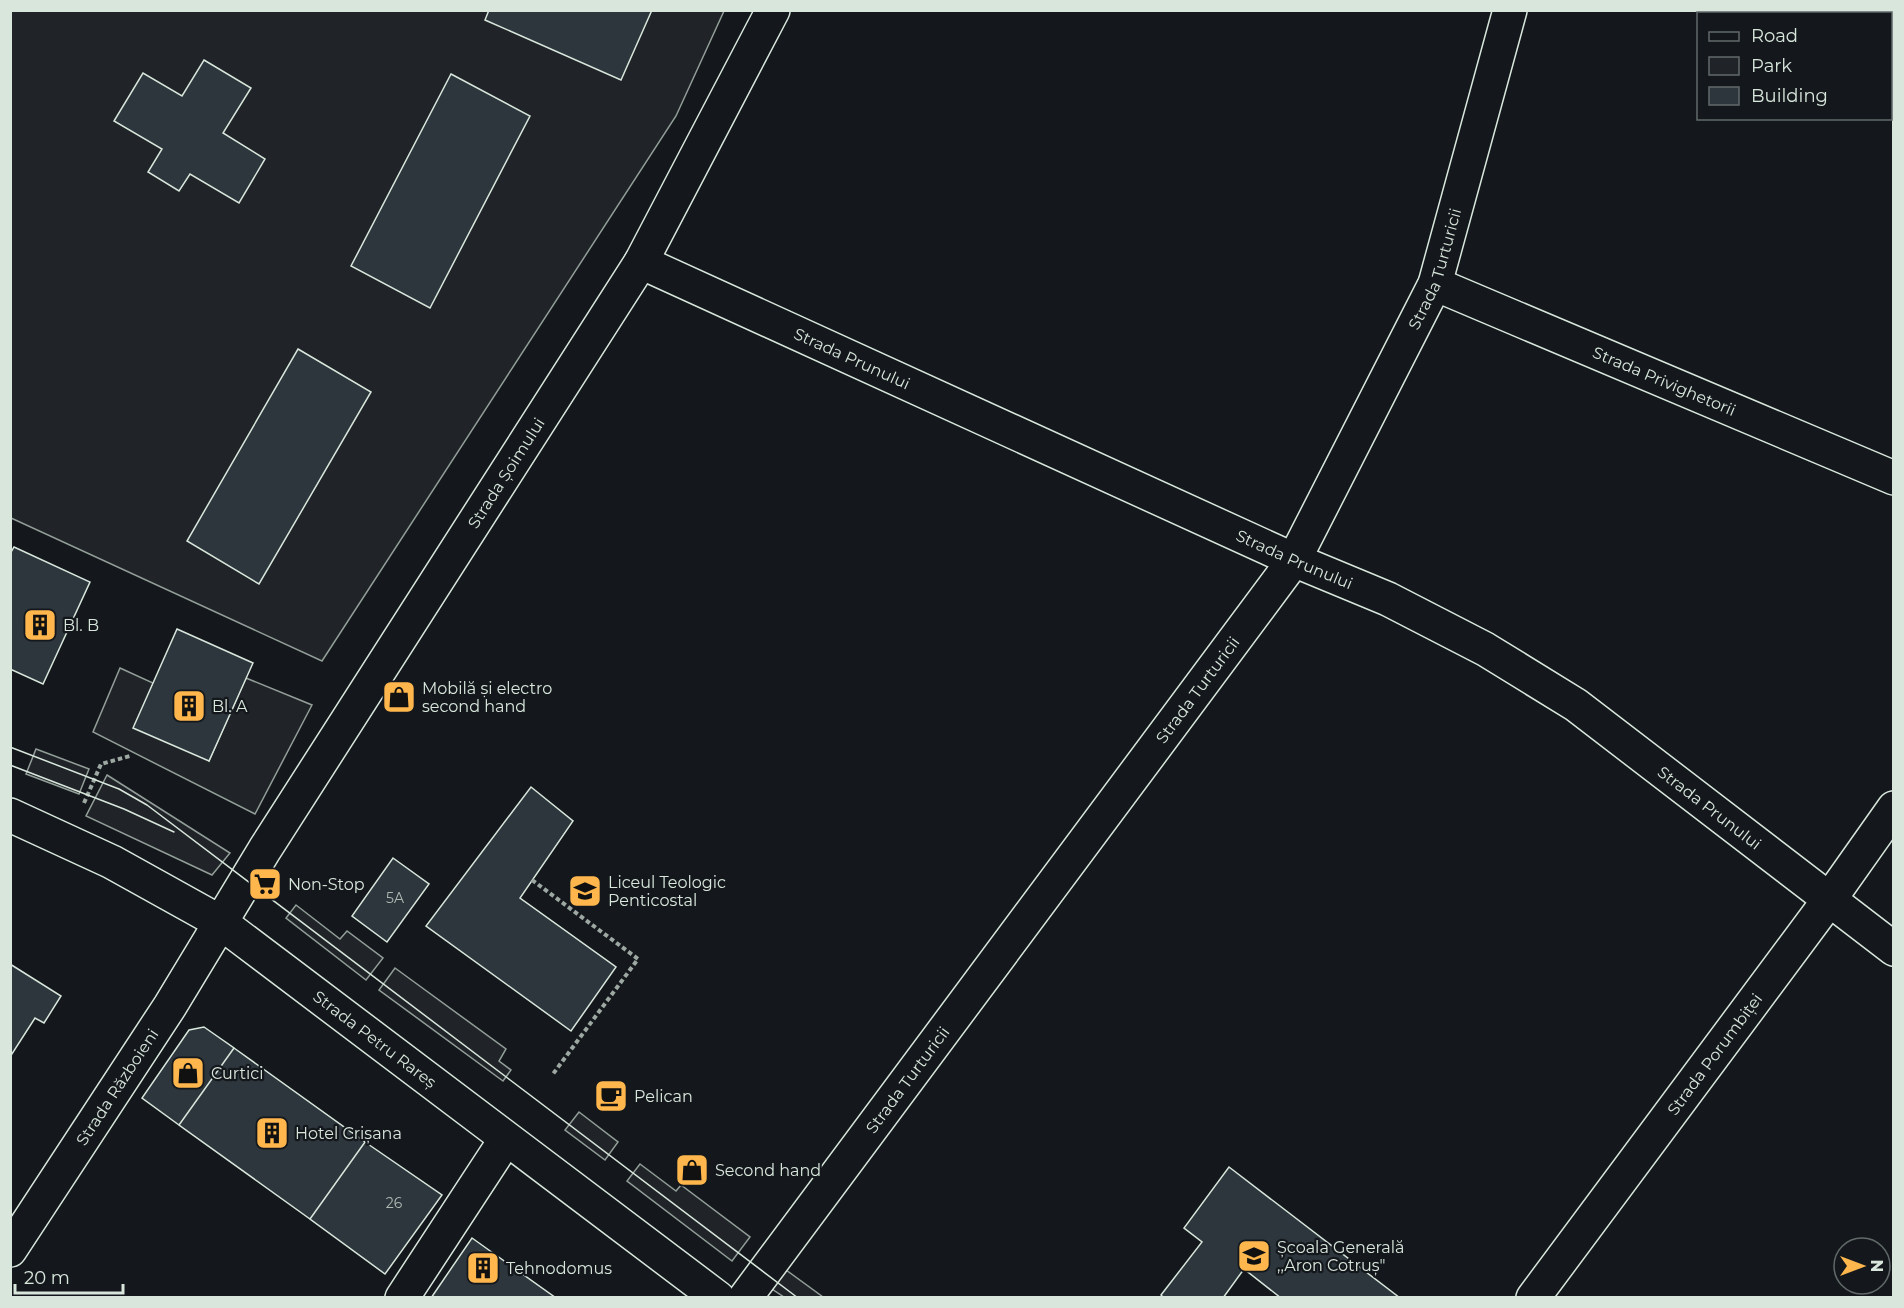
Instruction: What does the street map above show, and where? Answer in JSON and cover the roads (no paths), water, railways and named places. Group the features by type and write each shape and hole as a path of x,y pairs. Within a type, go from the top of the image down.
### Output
{"street":[{"name":"Strada Șoimului","path":"220,922 641,262 772,10"},
{"name":"Strada Turturicii","path":"745,1298 1294,560 1435,284 1510,10"},
{"name":"Strada Prunului","path":"641,262 1294,560 1388,599 1485,649 1576,705 1893,950"},
{"name":"Strada Privighetorii","path":"1435,284 1893,478"},
{"name":"Strada Porumbiței","path":"1533,1298 1829,900 1893,808"},
{"name":"Strada Petru Rareș","path":"10,815 112,862 220,922 718,1298"},
{"name":"Strada Războieni","path":"10,1250 170,1006 220,922"},
{"path":"402,1298 506,1139"}],"tram line":[{"path":"10,747 119,789 147,805 798,1298"},
{"path":"10,765 124,809 174,832"}],"place":[{"name":"Bl. B","path":"40,625"},
{"name":"Mobilă și electro second hand","path":"399,697"},
{"name":"Bl. A","path":"189,706"},
{"name":"Non-Stop","path":"265,884"},
{"name":"Liceul Teologic Penticostal","path":"585,891"},
{"name":"Curtici","path":"188,1073"},
{"name":"Pelican","path":"611,1096"},
{"name":"Hotel Crișana","path":"272,1133"},
{"name":"Second hand","path":"692,1170"},
{"name":"Școala Generală ,,Aron Cotruș\"","path":"1254,1256"},
{"name":"Tehnodomus","path":"483,1268"}]}
